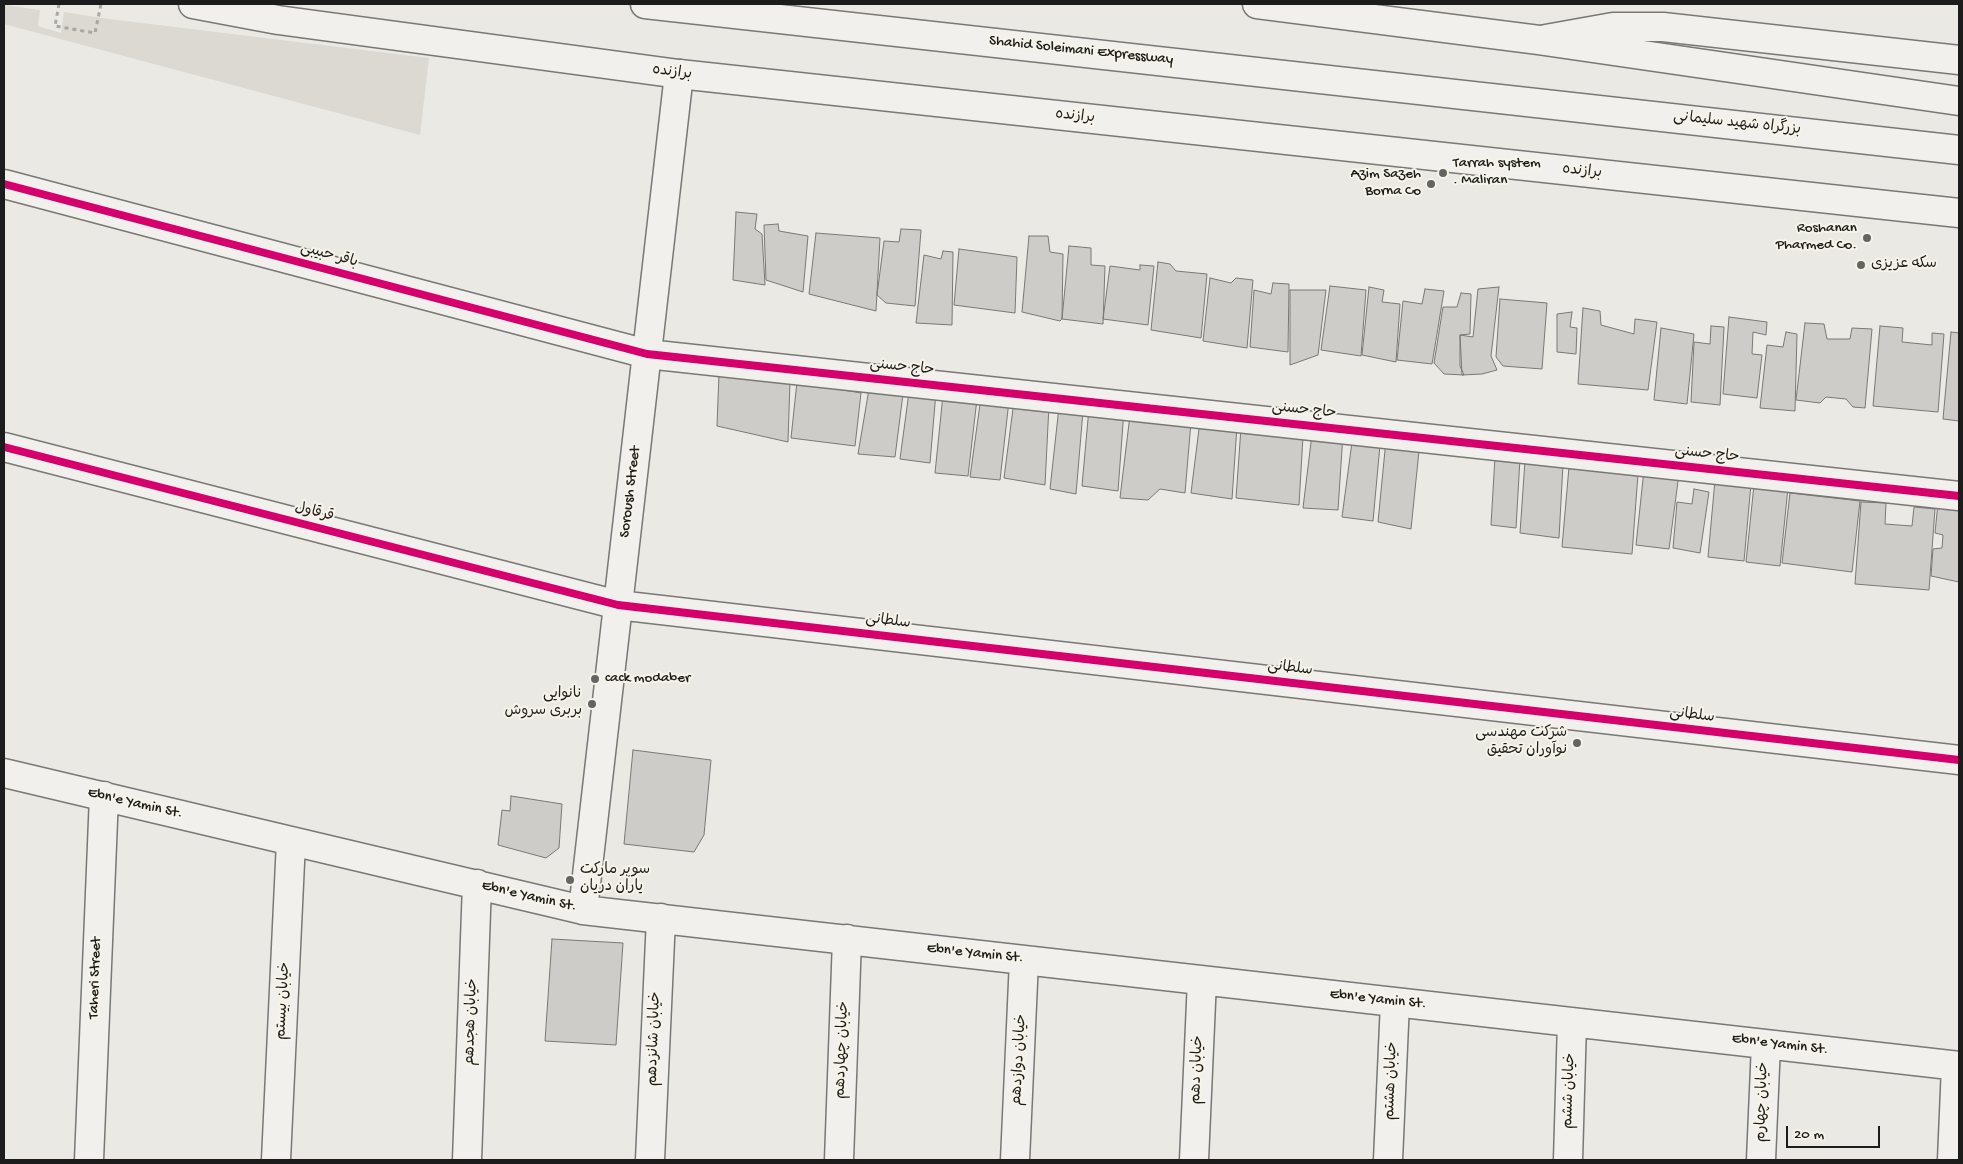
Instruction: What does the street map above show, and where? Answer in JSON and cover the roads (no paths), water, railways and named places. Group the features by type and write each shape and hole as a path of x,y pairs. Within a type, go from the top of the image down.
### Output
{"main road":[{"name":"برازنده","path":"193,4 278,20 679,74 1959,213"},
{"name":"Shahid Soleimani Expressway","path":"646,4 1959,150"},
{"path":"1257,4 1539,40 1959,101"},
{"path":"1539,40 1613,27 1663,27 1959,60"},
{"name":"Soroush Street","path":"583,910 679,74"},
{"name":"باقر حبیبی","path":"4,184 647,354"},
{"name":"حاج حسنی","path":"647,354 1959,496"},
{"name":"قرقاول","path":"4,447 618,605"},
{"name":"سلطانی","path":"618,605 1959,760"},
{"name":"Ebn'e Yamin St.","path":"4,773 583,910 1958,1066"},
{"name":"Taheri Street","path":"89,1160 104,796"},
{"name":"خیابان بیستم","path":"276,1160 291,841"},
{"name":"خیابان هجدهم","path":"466,1160 477,884"},
{"name":"خیابان شانزدهم","path":"650,1160 660,918"},
{"name":"خیابان چهاردهم","path":"839,1160 847,939"},
{"name":"خیابان دوازدهم","path":"1015,1160 1024,960"},
{"name":"خیابان دهم","path":"1194,1160 1202,980"},
{"name":"خیابان هشتم","path":"1388,1160 1395,1002"},
{"name":"خیابان ششم","path":"1568,1160 1572,1022"},
{"name":"خیابان چهارم","path":"1761,1160 1766,1044"},
{"path":"1952,1160 1958,1066"}],"place":[{"name":"Tarrah system . Maliran","path":"1443,173"},
{"name":"Azim Sazeh Borna Co","path":"1431,184"},
{"name":"Roshanan Pharmed Co.","path":"1867,238"},
{"name":"سکه عزیزی","path":"1861,265"},
{"name":"cack modaber","path":"595,679"},
{"name":"نانوایی بربری سروش","path":"592,704"},
{"name":"شرکت مهندسی نوآوران تحقیق","path":"1577,743"},
{"name":"سوپر مارکت یاران دریان","path":"570,880"}]}
